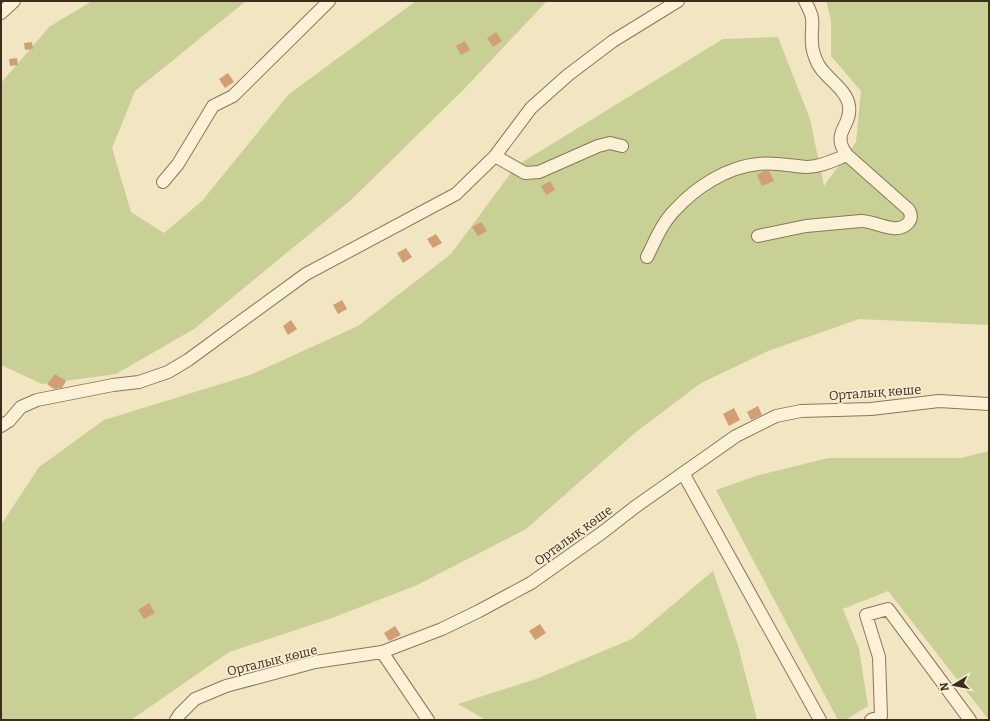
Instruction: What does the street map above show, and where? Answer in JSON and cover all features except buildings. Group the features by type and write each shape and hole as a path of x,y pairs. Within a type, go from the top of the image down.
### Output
{"street":[{"path":"1,13 14,1"},
{"path":"163,182 178,164 213,106 232,96 329,1"},
{"path":"1,426 9,421 21,407 37,400 114,385 139,382 168,372 188,360 306,274 456,194 496,156 531,108 568,75 613,42 678,1"},
{"path":"758,236 806,226 861,221 869,221 891,228 903,226 909,222 911,214 909,210 847,155 841,147 841,133 848,116 849,104 836,84 819,65 815,57 812,44 812,18 805,1"},
{"path":"496,156 525,173 539,172 598,146 610,143 622,146"},
{"path":"647,257 656,238 674,210 694,192 725,173 741,167 758,164 813,166 826,164 847,155"},
{"name":"Орталық көше","path":"176,720 195,699 226,686 315,662 382,652 442,630 531,583 736,436 776,416 801,410 871,409 939,401 989,404"},
{"path":"683,473 820,720"},
{"path":"871,720 881,716 879,657 866,615 888,609 970,720"},
{"path":"382,652 428,720"}],"green space":[{"path":"92,1 246,1 135,91 112,148 131,212 164,233 202,201 289,94 416,1 547,1 464,89 351,200 194,329 116,374 42,384 1,365 1,83 49,27"},
{"path":"826,1 989,1 989,325 859,319 768,351 701,383 636,432 526,529 415,586 329,619 229,652 131,720 1,720 1,525 39,467 104,420 250,375 358,326 451,254 516,166 723,39 778,37 810,119 824,186 856,142 861,91 831,56 831,20"},
{"path":"989,451 989,720 888,591 843,609 859,649 868,706 845,720 838,720 716,490 759,475 829,458 961,458"},
{"path":"713,571 737,642 757,720 486,720 458,704 536,679 632,639"}]}
